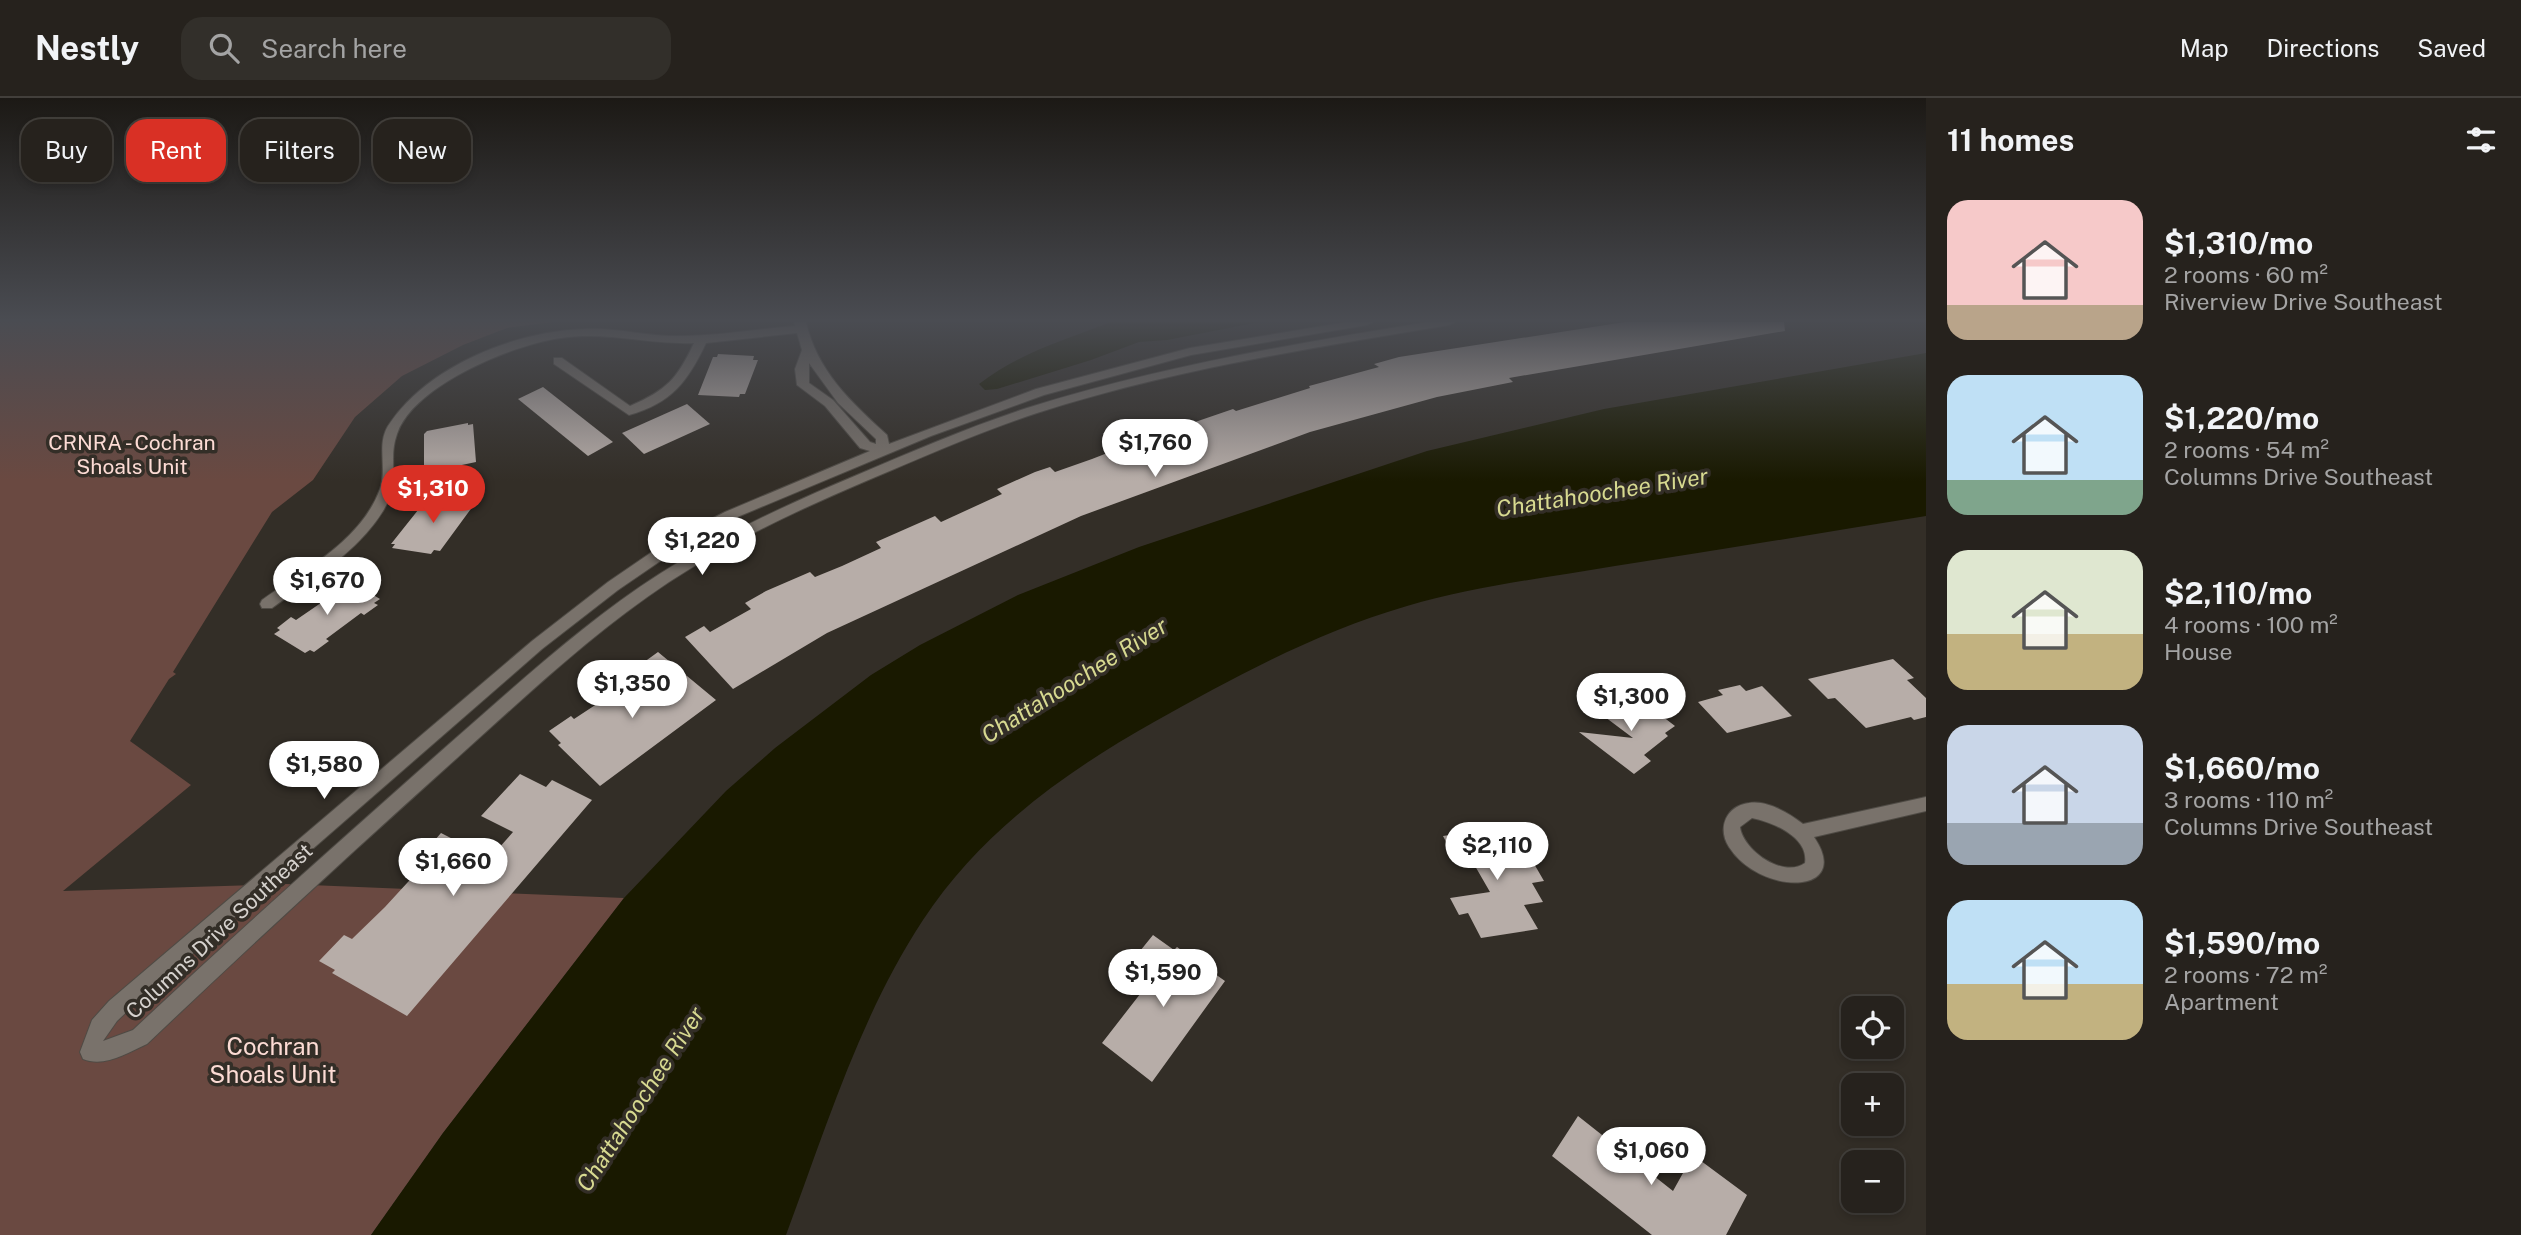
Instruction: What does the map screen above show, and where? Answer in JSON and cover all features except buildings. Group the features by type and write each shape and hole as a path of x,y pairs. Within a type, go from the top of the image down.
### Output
{"street":[{"path":"267,604 355,540 379,510 389,481 388,443 392,428 404,411 421,396 454,375"},
{"path":"578,375 629,411 668,394 677,386 683,375"},
{"path":"801,375 803,385 830,403 866,446 883,451 896,464"},
{"path":"824,375 844,402 882,438 883,451"},
{"name":"Columns Drive Southeast","path":"1098,375 1002,405 775,494 670,547 613,586 537,645 130,995 105,1018 93,1036 90,1052 108,1051 140,1037 299,886 534,679 642,593 768,520 896,464 1016,416 1163,375"},
{"path":"1802,832 1926,804"},
{"path":"1763,811 1790,822 1802,832 1815,852 1815,862 1810,870 1790,876 1776,874 1750,860 1733,840 1731,829 1733,820 1740,813 1763,811"}],"green space":[{"name":"Cochran Shoals Unit","path":"0,375 404,375 355,417 313,480 272,512 173,672 176,674 169,679 130,741 191,785 63,891 286,884 624,898 443,1133 371,1235 0,1235"}],"water":[{"path":"992,375 1042,375 997,389 985,390 979,384"},
{"name":"Chattahoochee River","path":"1799,375 1926,375 1926,516 1484,588 1407,606 1341,629 1277,657 1121,741 1057,784 998,832 971,859 923,920 881,995 846,1073 786,1235 371,1235 443,1133 624,898 726,791 775,748 871,675 920,645 1018,595 1139,547 1427,451 1604,409"}],"park label":[{"name":"CRNRA - Cochran Shoals Unit","path":"132,454"}]}
